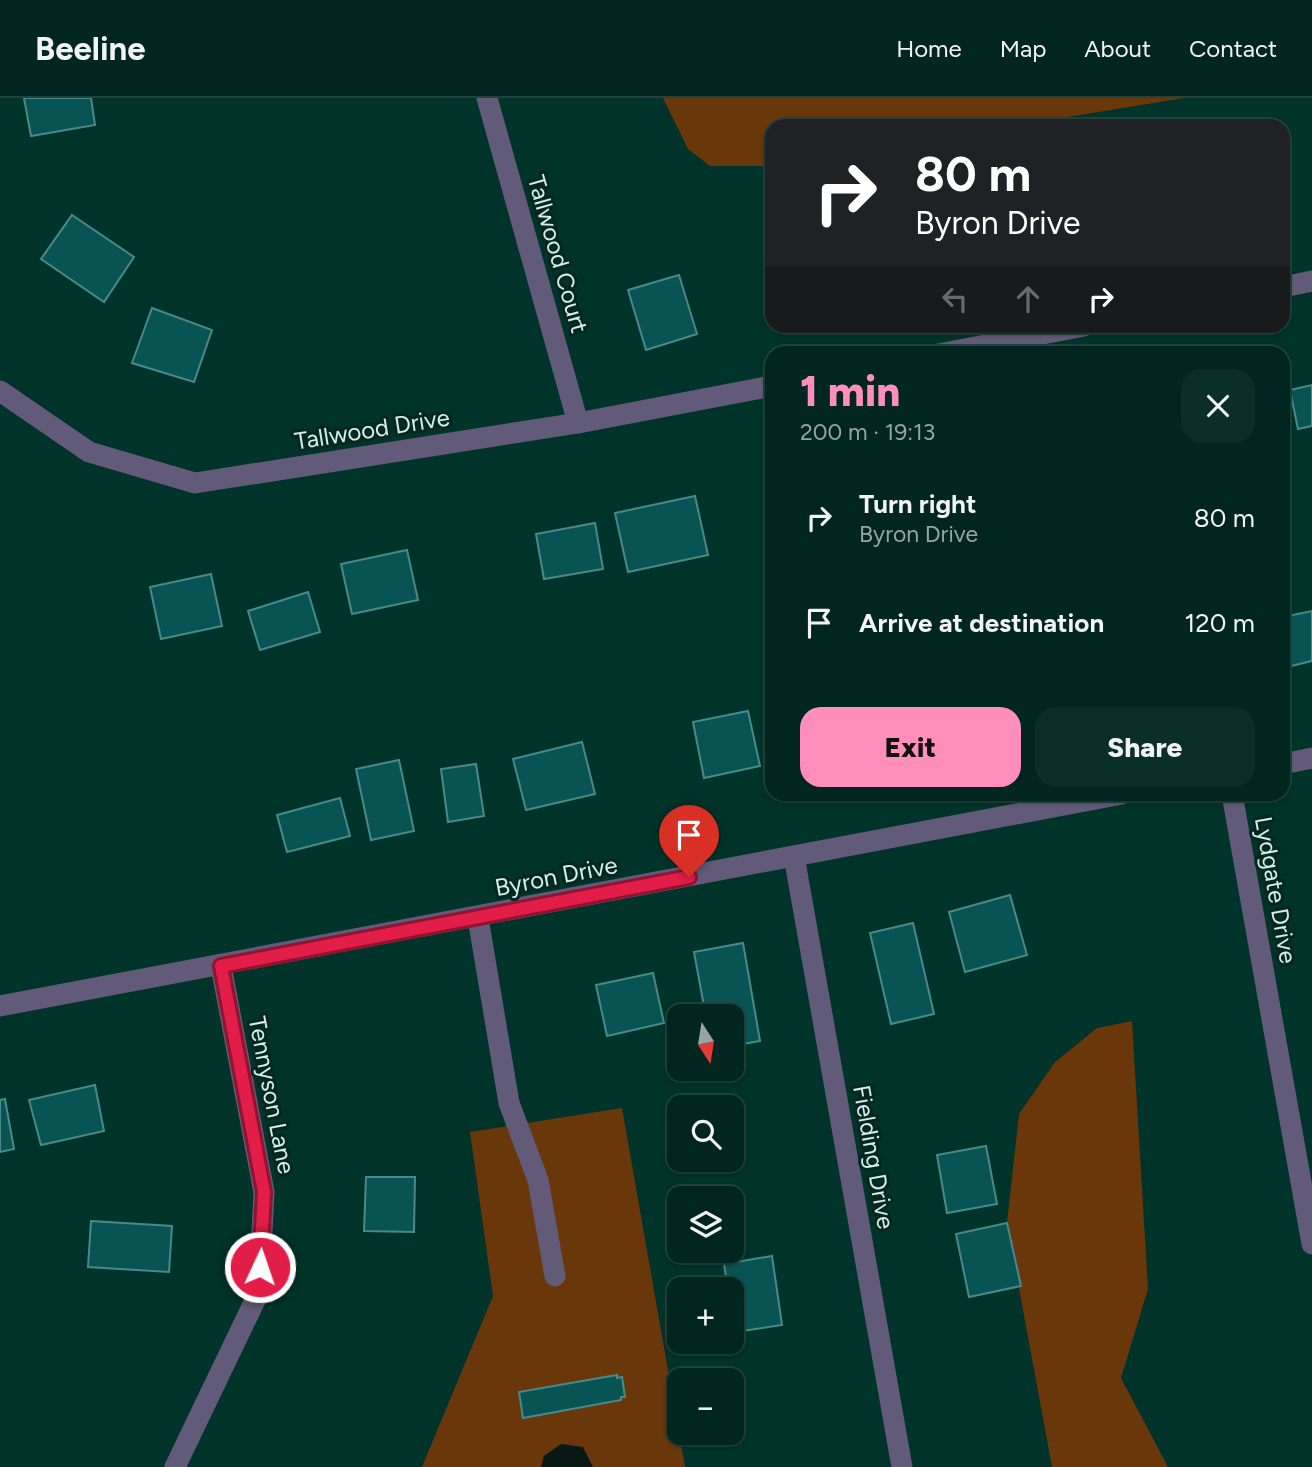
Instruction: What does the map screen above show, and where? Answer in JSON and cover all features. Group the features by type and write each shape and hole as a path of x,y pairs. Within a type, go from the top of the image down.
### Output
{"street":[{"name":"Tallwood Court","path":"487,98 578,423"},
{"path":"1290,286 1312,281"},
{"path":"980,346 1048,333"},
{"name":"Tallwood Drive","path":"0,391 89,452 195,483 578,423 765,387"},
{"path":"1290,763 1312,758"},
{"name":"Byron Drive","path":"0,1006 478,918 1085,801"},
{"name":"Lydgate Drive","path":"1233,801 1312,1244"},
{"name":"Fielding Drive","path":"794,856 902,1467"},
{"path":"478,918 509,1103 538,1180 555,1276"},
{"name":"Tennyson Lane","path":"175,1467 259,1293 264,1192 221,966"}],"shaded area":[{"path":"663,98 1184,98 1056,119 765,119 765,166 710,166 688,149"},
{"path":"1132,1021 1148,1289 1121,1378 1168,1467 1052,1467 1007,1223 1019,1114 1055,1062 1097,1028"},
{"path":"622,1108 668,1368 667,1445 681,1445 685,1467 422,1467 493,1296 470,1132"},
{"path":"561,1444 583,1447 593,1467 541,1467 544,1456"}],"building":[{"path":"24,98 91,98 95,125 31,136"},
{"path":"72,215 134,257 104,302 41,259"},
{"path":"679,275 697,334 646,350 628,290"},
{"path":"152,308 212,330 194,382 132,363"},
{"path":"1312,385 1312,426 1298,429 1290,390"},
{"path":"695,496 708,555 628,572 615,513"},
{"path":"595,523 603,569 544,579 536,534"},
{"path":"407,550 418,600 352,614 341,564"},
{"path":"211,574 222,626 161,639 150,587"},
{"path":"308,592 320,632 260,650 248,611"},
{"path":"1312,611 1312,661 1290,666 1290,616"},
{"path":"748,711 760,766 704,778 693,722"},
{"path":"582,742 595,794 526,810 513,759"},
{"path":"399,760 414,831 371,840 356,769"},
{"path":"476,764 484,816 448,822 441,769"},
{"path":"340,798 350,836 287,852 277,815"},
{"path":"1010,895 1027,955 965,972 949,912"},
{"path":"913,923 934,1014 891,1024 870,933"},
{"path":"743,943 760,1041 744,1044 744,1004 704,1004 694,952"},
{"path":"653,973 664,1023 607,1036 596,985"},
{"path":"95,1085 104,1131 41,1145 29,1100"},
{"path":"5,1099 14,1149 0,1152 0,1100"},
{"path":"986,1146 997,1204 947,1213 937,1155"},
{"path":"366,1177 415,1177 414,1232 364,1231"},
{"path":"91,1221 172,1226 169,1272 88,1267"},
{"path":"1007,1223 1021,1286 969,1297 956,1234"},
{"path":"772,1256 782,1325 744,1331 744,1277 726,1277 724,1264 744,1263 744,1261"},
{"path":"617,1375 617,1378 622,1377 625,1397 621,1397 621,1400 523,1418 519,1392"}],"route":[{"path":"260,1267 264,1192 221,966 689,877"}]}
